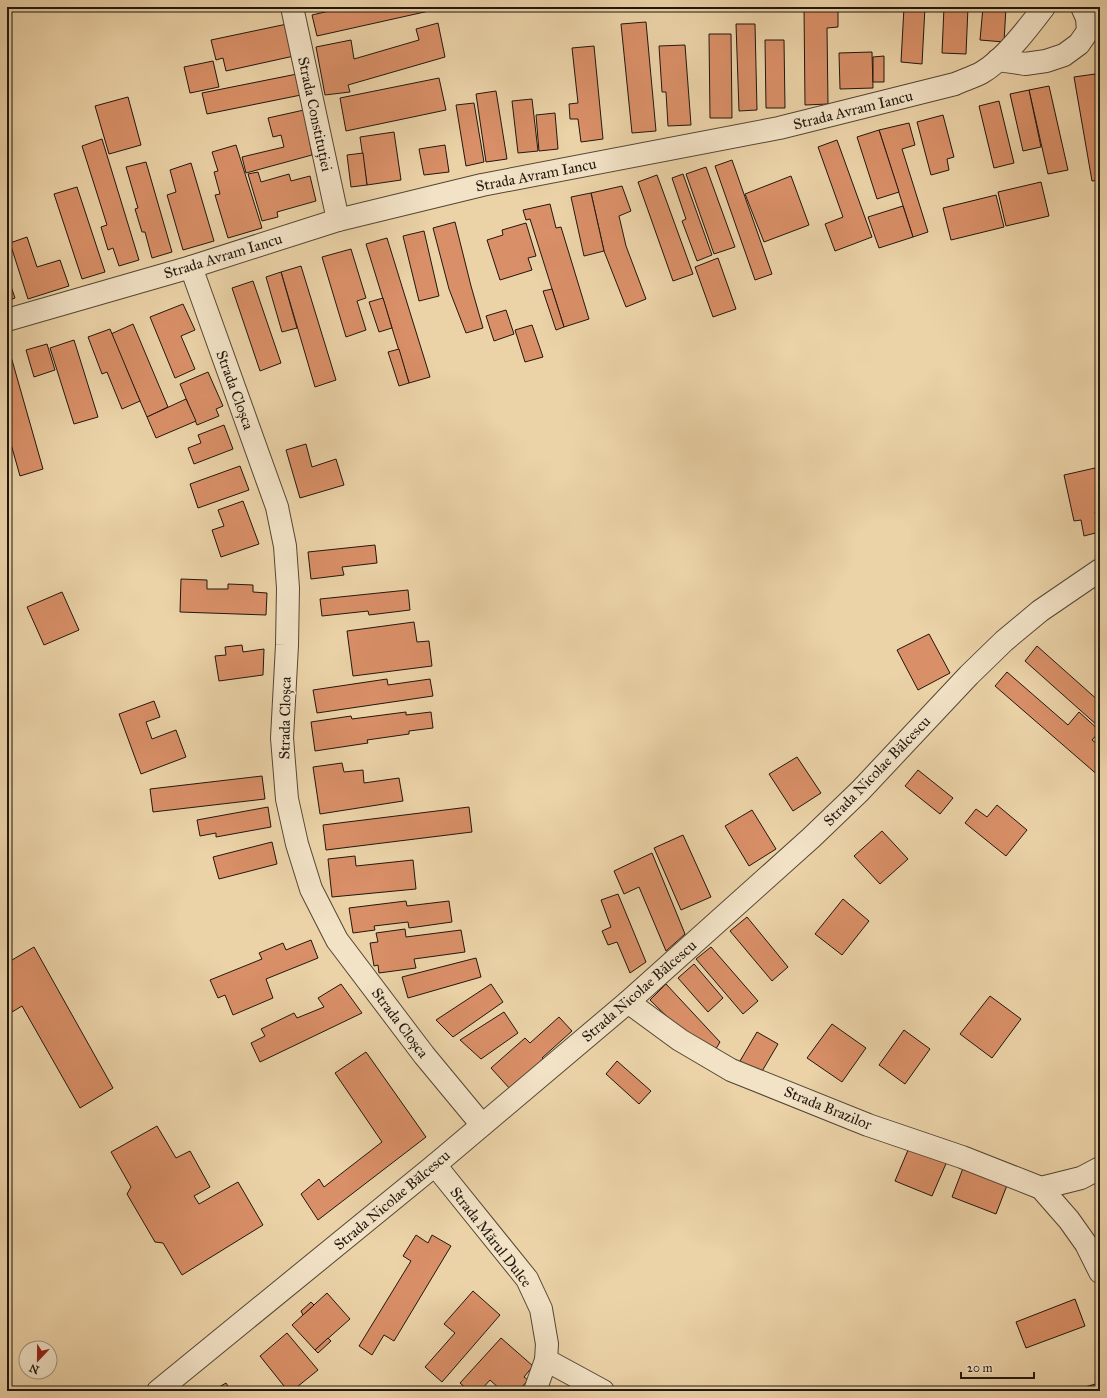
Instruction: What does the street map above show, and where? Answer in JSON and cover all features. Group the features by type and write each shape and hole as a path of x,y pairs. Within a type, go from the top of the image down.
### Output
{"street":[{"name":"Strada Constituției","path":"292,7 338,220"},
{"name":"Strada Avram Iancu","path":"7,320 191,267 338,220 482,185 779,128 955,84 982,72 998,60 1044,7"},
{"path":"998,60 1025,64 1046,62 1064,55 1079,44 1088,31 1087,18 1082,7"},
{"name":"Strada Cloșca","path":"191,267 277,507 285,546 288,588 287,645 282,738 287,799 297,844 311,889 337,940 424,1055 482,1125"},
{"name":"Strada Nicolae Bălcescu","path":"158,1391 435,1165 628,1002 811,838 860,791 968,676 1004,640 1040,611 1100,570"},
{"name":"Strada Brazilor","path":"628,1002 680,1040 731,1070 868,1125 962,1157 1041,1188 1069,1220 1086,1244 1100,1272"},
{"name":"Strada Mărul Dulce","path":"435,1165 527,1279 541,1310 547,1344 546,1360 535,1391"},
{"path":"1041,1188 1081,1178 1100,1168"},
{"path":"546,1360 603,1391"}],"building":[{"path":"346,7 428,7 429,11 317,36 312,15"},
{"path":"804,7 838,7 838,27 827,28 828,104 805,105"},
{"path":"904,7 925,7 922,64 901,62"},
{"path":"944,7 968,7 966,54 942,53"},
{"path":"983,7 1006,7 1004,42 980,40"},
{"path":"646,22 656,131 632,133 621,24"},
{"path":"438,23 445,57 348,85 350,92 325,95 316,47 351,40 354,59 419,40 416,29"},
{"path":"287,24 294,56 226,71 223,58 216,60 211,40"},
{"path":"736,24 755,24 757,110 739,111"},
{"path":"709,34 731,34 732,118 710,118"},
{"path":"765,40 784,40 785,108 766,108"},
{"path":"685,45 691,125 668,126 666,92 662,92 659,46"},
{"path":"594,46 603,139 581,142 578,119 570,119 569,104 578,103 572,48"},
{"path":"872,52 873,88 840,89 839,53"},
{"path":"884,56 884,82 873,82 873,57"},
{"path":"213,61 219,87 190,93 184,67"},
{"path":"297,74 301,95 207,114 202,93"},
{"path":"1095,74 1100,105 1100,180 1092,181 1074,77"},
{"path":"439,78 446,110 346,131 340,98"},
{"path":"1049,86 1068,170 1048,174 1029,90"},
{"path":"1029,90 1041,147 1023,151 1010,94"},
{"path":"496,91 507,159 486,162 476,94"},
{"path":"128,97 141,145 109,154 95,106"},
{"path":"532,99 538,151 518,153 512,101"},
{"path":"999,101 1014,163 994,168 979,106"},
{"path":"474,103 484,162 466,166 456,105"},
{"path":"304,110 312,155 246,173 242,157 284,147 281,135 273,137 268,118"},
{"path":"555,113 558,149 539,151 536,115"},
{"path":"943,115 954,157 947,159 949,170 931,175 917,122"},
{"path":"909,123 915,145 902,149 928,232 913,237 879,130"},
{"path":"879,130 899,192 877,199 857,137"},
{"path":"394,132 401,180 367,185 360,137"},
{"path":"102,139 139,260 119,266 113,248 108,250 101,227 107,225 82,146"},
{"path":"837,140 872,237 835,251 825,224 843,217 818,147"},
{"path":"236,145 262,228 228,238 215,195 220,194 214,172 218,171 212,152"},
{"path":"445,145 449,172 424,175 419,149"},
{"path":"363,153 367,185 351,187 347,155"},
{"path":"732,160 772,274 755,280 715,166"},
{"path":"146,162 172,252 152,258 145,232 142,232 135,209 138,208 126,167"},
{"path":"191,163 214,241 183,250 167,195 176,192 170,170"},
{"path":"706,167 735,247 714,254 686,174"},
{"path":"258,172 261,182 289,174 291,181 310,176 316,201 277,212 278,217 262,221 248,174"},
{"path":"683,174 712,255 697,261 682,221 686,219 672,178"},
{"path":"657,175 693,274 673,281 638,182"},
{"path":"791,176 809,225 764,242 745,194"},
{"path":"1041,182 1049,216 1006,226 998,192"},
{"path":"622,186 631,211 619,216 626,246 646,299 626,307 604,251 591,193"},
{"path":"77,187 105,272 82,279 54,194"},
{"path":"591,193 604,251 584,256 571,197"},
{"path":"996,195 1004,227 951,240 943,208"},
{"path":"550,204 556,228 561,227 589,319 564,327 530,219 526,220 523,210"},
{"path":"903,206 913,237 879,248 868,217"},
{"path":"455,222 483,328 466,333 449,289 433,228"},
{"path":"526,223 536,256 528,258 532,270 500,280 487,240 503,235 502,230"},
{"path":"424,231 439,296 419,301 403,236"},
{"path":"27,237 37,267 60,260 69,286 28,299 10,243"},
{"path":"387,238 430,377 409,383 366,244"},
{"path":"351,249 366,298 357,301 366,330 346,337 322,257"},
{"path":"718,258 736,309 713,317 695,267"},
{"path":"301,266 336,380 315,387 281,272"},
{"path":"281,272 297,328 282,332 266,277"},
{"path":"7,275 15,298 7,301"},
{"path":"253,281 281,363 260,371 232,288"},
{"path":"552,289 564,327 556,330 543,291"},
{"path":"383,298 392,328 379,332 369,302"},
{"path":"183,304 195,330 181,336 195,369 175,378 150,317"},
{"path":"506,310 514,334 494,341 486,316"},
{"path":"133,324 168,407 147,417 111,334"},
{"path":"532,325 543,357 525,362 515,330"},
{"path":"110,329 140,401 122,409 107,372 102,374 88,337"},
{"path":"74,340 98,417 74,424 50,348"},
{"path":"47,344 55,370 34,377 26,350"},
{"path":"399,349 409,383 399,386 388,352"},
{"path":"10,353 43,469 20,476 7,430 7,354"},
{"path":"208,372 223,406 216,409 219,416 197,425 180,384"},
{"path":"186,399 196,421 156,438 147,417"},
{"path":"224,425 233,449 194,464 188,448 201,443 198,435"},
{"path":"306,444 312,467 336,459 344,485 300,498 286,450"},
{"path":"240,466 249,490 198,508 190,484"},
{"path":"1095,468 1100,490 1100,510 1095,512 1099,532 1084,536 1081,520 1074,521 1064,475"},
{"path":"243,501 259,544 221,557 212,530 224,526 218,510"},
{"path":"375,545 377,563 342,567 344,575 311,579 308,552"},
{"path":"181,579 207,580 207,589 228,589 228,584 253,585 253,592 267,593 266,615 180,612"},
{"path":"408,590 410,610 369,615 368,611 322,616 320,599"},
{"path":"62,592 79,630 44,645 27,607"},
{"path":"414,622 417,642 429,641 432,666 353,676 347,631"},
{"path":"929,634 950,673 918,690 897,650"},
{"path":"242,645 243,652 264,649 263,675 219,681 215,656 226,655 225,647"},
{"path":"1037,646 1100,702 1100,724 1098,726 1025,661"},
{"path":"1007,672 1068,725 1079,712 1100,731 1092,740 1100,746 1100,777 995,686"},
{"path":"387,679 388,685 430,679 433,696 317,713 313,690"},
{"path":"154,701 160,717 146,722 152,739 176,730 186,757 141,774 119,714"},
{"path":"406,712 406,715 431,712 433,728 409,731 409,734 367,740 368,743 315,751 311,722 351,716 352,719"},
{"path":"797,757 821,793 793,811 769,774"},
{"path":"342,763 344,772 363,770 364,783 399,778 403,801 320,814 313,767"},
{"path":"918,770 953,798 940,814 905,786"},
{"path":"262,776 265,799 153,812 150,789"},
{"path":"997,805 1027,830 1006,856 965,823 976,809 987,817"},
{"path":"268,807 271,827 216,837 216,833 200,836 197,820"},
{"path":"469,807 472,832 326,850 323,825"},
{"path":"752,810 776,849 749,866 725,826"},
{"path":"882,831 908,859 880,884 854,856"},
{"path":"683,835 711,897 681,910 654,848"},
{"path":"272,842 277,864 219,879 213,857"},
{"path":"652,853 685,934 666,951 639,887 624,894 614,871"},
{"path":"355,856 356,866 413,860 416,889 332,897 328,859"},
{"path":"618,894 646,962 630,973 617,942 608,945 602,931 611,927 601,900"},
{"path":"843,899 869,921 842,955 815,934"},
{"path":"406,901 407,906 449,901 452,922 409,928 408,922 374,926 375,930 353,933 349,908"},
{"path":"747,917 788,967 772,981 730,931"},
{"path":"405,929 406,937 461,930 465,952 414,959 416,968 379,973 378,965 374,966 370,943 378,942 376,933"},
{"path":"311,940 318,958 266,979 273,998 233,1015 225,995 218,998 210,980 262,959 259,953 283,943 286,950"},
{"path":"34,947 113,1088 80,1108 22,1006 7,1015 7,963"},
{"path":"711,947 758,1001 743,1014 696,959"},
{"path":"476,958 481,977 408,998 402,977"},
{"path":"694,964 723,998 708,1012 678,978"},
{"path":"341,984 362,1013 260,1062 251,1043 265,1036 261,1029 294,1013 297,1018 324,1007 318,998"},
{"path":"491,984 503,1002 453,1037 436,1020"},
{"path":"666,984 720,1042 714,1052 688,1037 650,1000"},
{"path":"990,996 1021,1019 992,1058 960,1034"},
{"path":"504,1012 518,1033 481,1059 460,1040"},
{"path":"559,1017 572,1031 542,1058 544,1060 511,1090 491,1068 525,1038 530,1043"},
{"path":"832,1024 866,1048 842,1082 807,1058"},
{"path":"904,1030 930,1049 905,1084 879,1065"},
{"path":"757,1032 778,1044 761,1073 740,1061"},
{"path":"366,1052 426,1137 318,1220 301,1194 319,1179 324,1187 382,1142 335,1073"},
{"path":"617,1061 651,1091 639,1104 606,1074"},
{"path":"157,1126 176,1158 190,1151 210,1187 194,1196 199,1204 238,1182 263,1225 182,1275 163,1243 155,1242 127,1194 131,1187 111,1152"},
{"path":"911,1143 948,1159 932,1196 895,1181"},
{"path":"965,1163 1009,1180 996,1214 952,1197"},
{"path":"416,1235 428,1243 432,1235 451,1246 394,1341 384,1335 372,1355 359,1346 411,1261 403,1256"},
{"path":"473,1291 500,1315 442,1382 425,1367 455,1333 444,1324"},
{"path":"327,1293 350,1319 315,1350 292,1325"},
{"path":"1075,1299 1085,1326 1026,1348 1016,1322"},
{"path":"311,1302 314,1305 303,1315 301,1311"},
{"path":"287,1333 318,1370 292,1391 288,1391 260,1356"},
{"path":"328,1338 331,1341 318,1353 315,1350"},
{"path":"501,1338 533,1366 524,1377 528,1380 521,1388 525,1391 502,1391 490,1380 480,1391 469,1391 460,1383"},
{"path":"226,1383 231,1391 212,1391"},
{"path":"1099,1383 1100,1391 1070,1391"}]}
